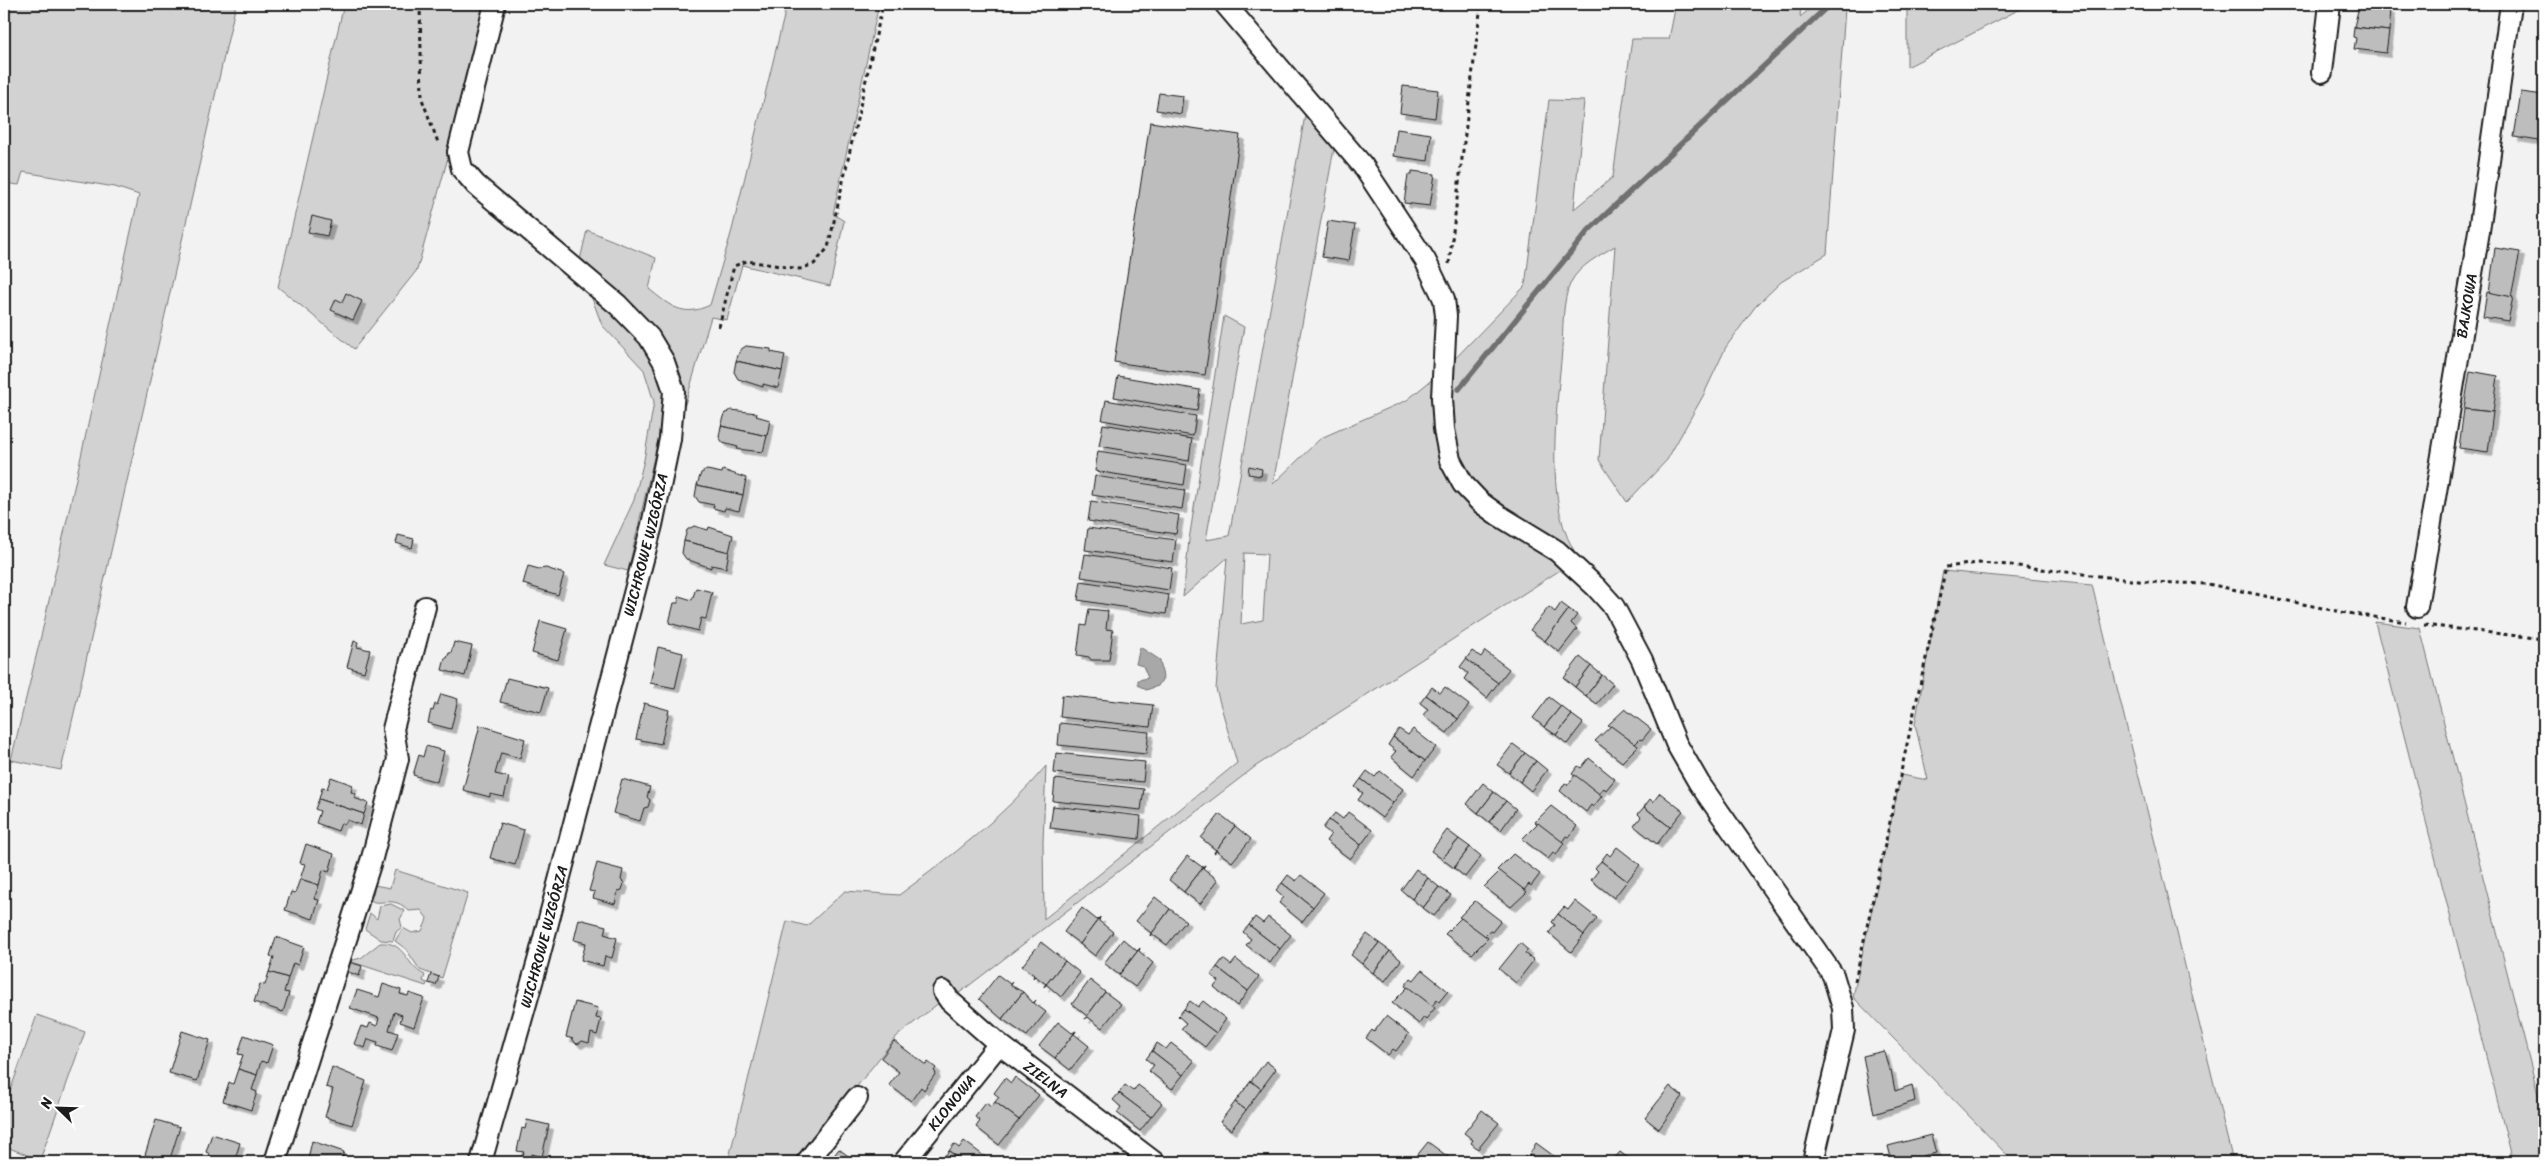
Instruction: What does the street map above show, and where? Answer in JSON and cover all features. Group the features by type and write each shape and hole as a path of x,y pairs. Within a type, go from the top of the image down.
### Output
{"street":[{"path":"462,168 458,152 462,131 495,4"},
{"path":"1225,4 1363,166 1425,260 1444,299 1446,316 1442,398 1444,429 1450,460 1463,484 1480,502 1498,515 1557,551 1596,586 1614,607 1642,660 1676,743 1699,783 1833,975 1843,1008 1844,1030 1813,1162"},
{"path":"2322,72 2330,4"},
{"name":"BAJKOWA","path":"2413,618 2479,231 2511,4"},
{"name":"WICHROWE WZGÓRZA","path":"462,168 476,185 618,305 648,338 664,362 674,391 673,422 652,525 590,765 481,1162"},
{"path":"275,1162 374,850 398,759 393,729 425,607"},
{"name":"ZIELNA","path":"943,991 950,1001 999,1044 1154,1162"},
{"name":"KLONOWA","path":"904,1162 999,1044"},
{"path":"806,1162 857,1098"}],"path":[{"path":"420,4 422,99 440,147 462,168"},
{"path":"719,328 734,266 739,262 747,261 800,269 814,264 828,248 882,4"},
{"path":"1448,270 1481,4"},
{"path":"1854,986 1946,567 1977,563 2010,565 2147,582 2208,584 2341,612 2413,618 2435,627 2544,639"}],"shaded area":[{"path":"10,4 236,4 61,770 11,760 42,632 139,195 115,187 23,172 19,185 4,183 4,35"},
{"path":"344,4 488,4 476,56 417,270 354,349 278,287"},
{"path":"787,4 879,4 833,214 844,221 830,286 742,265 727,320 711,317 680,421 678,386 580,260 587,230 656,258 649,289 670,305 684,310 692,310 710,305 732,230"},
{"path":"1676,4 1801,4 1800,17 1816,4 1849,4 1845,9 1827,254 1781,282 1755,307 1726,347 1703,396 1667,460 1627,502 1599,460 1615,246 1590,261 1579,271 1568,289 1564,306 1555,429 1556,486 1560,513 1567,537 1579,558 1256,766 958,994 955,990 896,1037 797,1162 728,1162 787,921 807,926 845,891 899,895 995,819 1046,766 1043,842 1044,919 1237,763 1216,689 1227,558 1183,597 1189,540 1224,316 1244,327 1206,540 1229,536 1306,110 1335,143 1273,484 1321,438 1407,400 1445,369 1525,286 1549,100 1584,101 1574,209 1613,177 1632,39 1669,39","holes":["1244,553 1267,554 1263,620 1241,624"]},
{"path":"1907,4 2030,4 1907,67"},
{"path":"588,288 615,310 661,367 668,396 628,571 604,565 634,500 644,460 654,402 644,370 602,325"},
{"path":"1943,571 2092,585 2233,1162 2014,1162 1853,997 1901,775 1928,780 1915,724"},
{"path":"2375,622 2420,628 2544,1118 2544,1162 2513,1162"},
{"path":"1140,647 1160,660 1163,678 1158,686 1146,690 1138,685 1138,680 1148,678 1143,666 1136,664"},
{"path":"395,870 468,893 442,978 420,970 406,949 395,941 403,928 412,933 422,931 427,918 421,910 409,911 398,903 374,902 370,900 374,885 390,888"},
{"path":"391,904 405,911 400,919 402,927 396,932 393,941 381,940 365,929 370,913 377,919 380,906"},
{"path":"380,943 389,943 400,950 418,971 425,975 423,981 427,983 426,986 349,961 361,958"},
{"path":"37,1015 85,1032 40,1160 4,1146 4,1108"}],"building":[{"path":"2359,6 2391,10 2389,31 2354,27"},
{"path":"2354,27 2389,31 2386,53 2354,49 2356,38 2353,37"},
{"path":"1403,86 1438,90 1435,118 1400,113"},
{"path":"2521,92 2544,95 2539,141 2514,137"},
{"path":"1159,93 1183,96 1181,114 1156,110"},
{"path":"1150,122 1240,135 1205,375 1114,362"},
{"path":"1397,129 1431,134 1428,161 1393,156"},
{"path":"1412,171 1435,174 1430,206 1404,203 1408,175 1412,175"},
{"path":"312,216 331,221 327,236 308,232"},
{"path":"1328,221 1355,225 1349,261 1322,257"},
{"path":"2495,248 2520,252 2511,297 2489,293"},
{"path":"2487,292 2513,297 2508,321 2483,317"},
{"path":"346,293 362,301 353,320 331,310 336,299 342,302"},
{"path":"746,346 771,349 771,352 785,355 782,371 736,361 740,350"},
{"path":"736,361 782,371 778,388 763,384 763,387 738,379 734,372"},
{"path":"2470,371 2498,376 2493,412 2464,409"},
{"path":"1118,376 1200,390 1197,411 1114,397"},
{"path":"1106,400 1196,416 1193,436 1102,420"},
{"path":"2464,409 2493,412 2488,452 2459,448"},
{"path":"731,410 757,413 756,416 770,420 767,436 721,426 725,414"},
{"path":"1103,424 1192,439 1189,461 1099,446"},
{"path":"721,426 767,436 763,452 737,449 738,447 723,443 719,437"},
{"path":"1098,451 1187,465 1184,485 1095,471"},
{"path":"1249,466 1262,469 1261,476 1248,474"},
{"path":"707,470 722,473 723,470 746,478 743,495 697,485 701,473"},
{"path":"1095,476 1185,490 1182,509 1092,495"},
{"path":"697,485 743,495 739,511 725,508 724,511 713,508 714,505 699,502 695,496"},
{"path":"1091,501 1179,515 1176,534 1088,521"},
{"path":"694,526 708,530 709,527 733,535 729,552 684,541 687,530"},
{"path":"1088,528 1176,540 1173,562 1085,550"},
{"path":"398,535 414,539 412,548 396,543"},
{"path":"684,541 729,552 726,568 711,565 711,568 686,559 682,553"},
{"path":"1085,554 1172,568 1169,590 1081,577"},
{"path":"528,566 539,569 546,568 564,574 558,595 523,584"},
{"path":"1081,581 1169,595 1166,614 1078,600"},
{"path":"696,588 712,592 706,619 701,618 698,631 669,623 674,603 678,603 679,596 692,600"},
{"path":"1561,603 1569,609 1545,641 1530,630 1549,607 1555,612"},
{"path":"1089,609 1108,611 1106,629 1113,630 1109,660 1091,660 1089,657 1077,655 1081,625 1086,626"},
{"path":"1569,609 1577,615 1571,623 1577,629 1559,652 1545,641"},
{"path":"540,621 567,629 558,660 532,653"},
{"path":"354,641 358,642 357,647 370,650 364,672 347,667"},
{"path":"454,642 472,646 465,676 442,670 445,658 451,653"},
{"path":"658,647 683,653 675,688 650,683"},
{"path":"1472,651 1481,657 1485,651 1509,669 1498,683 1466,659"},
{"path":"1580,657 1591,666 1575,687 1564,678"},
{"path":"1466,659 1498,683 1487,698 1464,679 1468,673 1460,667"},
{"path":"1591,666 1602,675 1586,696 1575,687"},
{"path":"1602,675 1613,684 1597,704 1586,696"},
{"path":"507,678 548,688 541,712 500,702"},
{"path":"1432,687 1440,693 1445,687 1469,705 1458,719 1426,695"},
{"path":"441,694 458,699 451,729 428,723 431,710 433,711 435,704 437,705"},
{"path":"1062,695 1153,705 1150,727 1060,717"},
{"path":"1426,695 1458,719 1447,733 1423,715 1428,709 1420,703"},
{"path":"1549,697 1561,706 1544,727 1533,718"},
{"path":"644,703 669,710 661,744 636,739"},
{"path":"1561,706 1572,715 1556,735 1544,727"},
{"path":"1625,709 1651,729 1642,740 1640,739 1635,744 1608,725"},
{"path":"1572,715 1583,723 1567,744 1556,735"},
{"path":"1060,723 1149,732 1146,754 1058,745"},
{"path":"480,725 525,739 520,758 501,753 495,774 509,777 504,797 490,794 490,797 463,790"},
{"path":"1611,726 1638,746 1622,762 1595,741"},
{"path":"1399,729 1408,735 1413,729 1436,747 1425,761 1393,737"},
{"path":"1393,737 1425,761 1414,776 1391,757 1396,751 1388,745"},
{"path":"1513,744 1525,753 1509,773 1497,765"},
{"path":"426,746 444,751 437,782 413,775 419,755 423,757"},
{"path":"1056,753 1145,762 1143,782 1054,773"},
{"path":"1525,753 1536,761 1520,782 1509,773"},
{"path":"1589,758 1615,779 1606,790 1604,788 1599,794 1572,774 1578,766 1581,768"},
{"path":"1536,761 1547,770 1531,791 1520,782"},
{"path":"1367,771 1375,777 1380,771 1403,789 1393,803 1361,779"},
{"path":"1575,775 1602,796 1586,812 1560,791 1565,783 1568,785"},
{"path":"331,777 353,785 351,792 356,794 354,798 368,803 364,814 319,799 322,788 327,789"},
{"path":"622,779 650,787 647,797 650,800 648,807 644,808 640,821 613,813"},
{"path":"1055,779 1144,789 1141,810 1053,801"},
{"path":"1361,779 1393,803 1382,818 1358,800 1363,793 1355,787"},
{"path":"1483,783 1494,792 1478,813 1467,804"},
{"path":"1494,792 1506,801 1489,822 1478,813"},
{"path":"1660,793 1683,811 1670,827 1644,807 1650,799 1653,802"},
{"path":"319,799 364,814 361,825 347,820 345,824 341,823 338,831 316,823 320,811 315,809"},
{"path":"1506,801 1516,809 1501,830 1489,822"},
{"path":"1053,806 1141,816 1139,839 1050,828"},
{"path":"1551,806 1577,826 1569,837 1566,836 1562,842 1535,822"},
{"path":"1644,807 1670,827 1657,844 1634,826 1641,817 1638,814"},
{"path":"1348,812 1372,830 1361,845 1329,820 1335,813 1343,819"},
{"path":"1220,814 1235,826 1214,853 1216,850 1201,838"},
{"path":"1329,820 1361,845 1350,859 1326,841 1331,834 1323,828"},
{"path":"500,823 524,830 515,865 490,858"},
{"path":"1538,823 1564,843 1556,855 1553,853 1548,859 1522,839"},
{"path":"1235,826 1251,839 1232,862 1217,851 1214,853"},
{"path":"1447,830 1459,839 1442,859 1431,851"},
{"path":"1459,839 1470,847 1454,868 1442,859"},
{"path":"306,844 334,854 329,872 323,870 319,885 300,879 305,864 300,863"},
{"path":"1470,847 1481,856 1465,877 1454,868"},
{"path":"1617,847 1640,865 1627,881 1601,861 1607,853 1610,856"},
{"path":"1513,854 1540,874 1531,886 1529,884 1524,890 1497,870"},
{"path":"1187,856 1202,867 1205,865 1184,892 1169,880"},
{"path":"1601,861 1627,881 1614,898 1591,880 1598,871 1595,868"},
{"path":"597,863 623,870 621,880 624,883 622,890 618,891 615,904 593,898 595,892 589,891"},
{"path":"1205,865 1203,868 1218,880 1200,904 1184,892"},
{"path":"1416,869 1428,878 1412,899 1401,890"},
{"path":"1500,871 1527,892 1511,907 1484,887"},
{"path":"1288,875 1296,881 1301,875 1324,893 1313,907 1282,883"},
{"path":"1428,878 1439,887 1423,908 1412,899"},
{"path":"300,879 319,885 314,899 319,900 313,919 285,910 291,892 295,893"},
{"path":"1282,883 1313,907 1302,922 1279,903 1284,897 1276,890"},
{"path":"1439,887 1451,895 1434,916 1423,908"},
{"path":"1155,897 1170,909 1150,936 1151,933 1136,921"},
{"path":"1475,901 1501,921 1492,932 1490,931 1485,936 1459,917"},
{"path":"1575,901 1597,918 1584,935 1558,914 1564,907 1568,910"},
{"path":"1082,908 1097,920 1100,917 1080,944 1064,932"},
{"path":"1170,909 1186,921 1167,945 1152,934 1150,936"},
{"path":"1558,914 1584,935 1571,952 1549,933 1555,925 1552,922"},
{"path":"1100,917 1099,921 1113,932 1095,956 1080,944"},
{"path":"1255,917 1263,923 1268,917 1291,935 1280,949 1249,925"},
{"path":"1461,918 1488,938 1472,954 1445,934"},
{"path":"579,919 606,926 604,934 617,938 612,958 605,956 603,966 581,960 586,943 574,940"},
{"path":"1249,925 1280,949 1270,963 1246,945 1251,939 1243,932"},
{"path":"1367,934 1379,943 1362,964 1351,955"},
{"path":"276,937 304,947 298,965 293,963 288,978 269,972 274,957 270,956"},
{"path":"1123,939 1137,951 1140,948 1119,975 1104,963"},
{"path":"1041,942 1065,961 1044,987 1046,984 1035,976 1033,978 1034,975 1022,966"},
{"path":"1379,943 1390,951 1373,973 1362,964"},
{"path":"1520,943 1528,950 1525,953 1534,960 1516,983 1499,969"},
{"path":"1140,948 1139,951 1153,963 1135,987 1119,975"},
{"path":"1390,951 1401,960 1385,981 1373,973"},
{"path":"1223,959 1231,965 1236,959 1259,977 1248,991 1217,967"},
{"path":"1065,961 1080,973 1061,997 1046,984"},
{"path":"349,962 362,966 359,976 346,971"},
{"path":"1217,967 1248,991 1237,1006 1214,987 1219,981 1211,975"},
{"path":"1422,970 1448,991 1439,1002 1437,1000 1432,1006 1405,986 1411,978 1414,980"},
{"path":"269,972 288,978 284,992 289,993 283,1012 254,1002 260,984 265,985"},
{"path":"431,974 439,977 436,985 428,983"},
{"path":"998,975 1010,984 1012,982 1010,985 1023,992 1002,1019 979,999"},
{"path":"1090,980 1105,992 1085,1019 1087,1016 1072,1004"},
{"path":"383,984 401,990 400,994 408,996 409,993 424,998 414,1027 400,1022 402,1015 394,1012 389,1030 398,1033 392,1051 377,1046 378,1042 368,1039 365,1048 354,1044 361,1026 368,1028 370,1023 377,1026 379,1018 350,1008 357,990 379,997"},
{"path":"1408,987 1435,1008 1419,1024 1392,1003"},
{"path":"1023,992 1033,1003 1036,1000 1034,1003 1046,1012 1027,1036 1002,1019"},
{"path":"1105,992 1121,1004 1102,1028 1088,1017 1085,1019"},
{"path":"1190,1001 1198,1007 1203,1001 1226,1019 1216,1033 1184,1009"},
{"path":"575,1002 598,1008 596,1018 601,1019 597,1035 591,1033 589,1043 582,1041 578,1044 573,1039 566,1037"},
{"path":"1184,1009 1216,1033 1205,1047 1181,1029 1186,1023 1178,1016"},
{"path":"1386,1016 1409,1034 1396,1051 1393,1049 1388,1055 1366,1038 1372,1030 1374,1032"},
{"path":"1058,1022 1072,1033 1076,1031 1055,1058 1039,1046"},
{"path":"182,1031 210,1040 197,1081 169,1073"},
{"path":"1076,1031 1074,1034 1089,1046 1070,1070 1055,1058"},
{"path":"244,1035 273,1045 267,1063 261,1061 257,1075 238,1069 243,1055 238,1054"},
{"path":"894,1041 926,1065 928,1062 936,1068 934,1071 936,1073 924,1090 921,1087 911,1101 889,1085 899,1072 881,1058"},
{"path":"1157,1043 1166,1049 1171,1043 1194,1061 1183,1075 1152,1051"},
{"path":"1152,1051 1183,1075 1172,1089 1149,1071 1154,1065 1146,1059"},
{"path":"1884,1051 1889,1070 1891,1070 1895,1091 1912,1085 1915,1101 1874,1114 1863,1056"},
{"path":"1266,1061 1276,1069 1261,1089 1251,1081"},
{"path":"332,1067 366,1081 352,1125 325,1117 333,1089 326,1087"},
{"path":"238,1069 257,1075 252,1090 257,1092 251,1110 223,1101 229,1082 233,1084"},
{"path":"1015,1077 1039,1095 1019,1120 995,1102 999,1097 994,1093 1005,1078 1011,1083"},
{"path":"1251,1081 1261,1089 1246,1110 1235,1102"},
{"path":"1125,1085 1133,1091 1138,1085 1162,1103 1151,1117 1119,1093"},
{"path":"1670,1086 1682,1096 1659,1129 1645,1118"},
{"path":"1119,1093 1151,1117 1140,1131 1117,1113 1121,1107 1113,1100"},
{"path":"995,1102 1019,1120 999,1145 976,1127 980,1121 975,1117 986,1103 991,1107"},
{"path":"1235,1102 1246,1110 1231,1130 1220,1122"},
{"path":"1482,1110 1499,1123 1478,1149 1471,1143 1473,1140 1464,1133"},
{"path":"156,1120 180,1127 169,1162 145,1155"},
{"path":"527,1120 549,1125 542,1157 532,1154 531,1160 522,1158 524,1152 517,1151 522,1128 525,1129"},
{"path":"212,1134 240,1143 234,1162 208,1162 210,1154 206,1152"},
{"path":"1931,1135 1936,1153 1922,1156 1923,1162 1892,1162 1888,1146"},
{"path":"312,1141 344,1152 340,1162 300,1162 302,1157 308,1159"},
{"path":"964,1141 988,1159 986,1162 963,1162 949,1151 954,1144 959,1148"},
{"path":"1428,1142 1451,1159 1449,1162 1421,1162 1415,1158"},
{"path":"1536,1143 1562,1162 1532,1162 1524,1156 1528,1158"},
{"path":"839,1149 856,1162 829,1162"},
{"path":"949,1151 963,1162 947,1162 943,1158"},
{"path":"1620,1152 1632,1161 1632,1162 1611,1162"}],"waterway":[{"path":"1459,389 1589,230 1830,4"}]}
